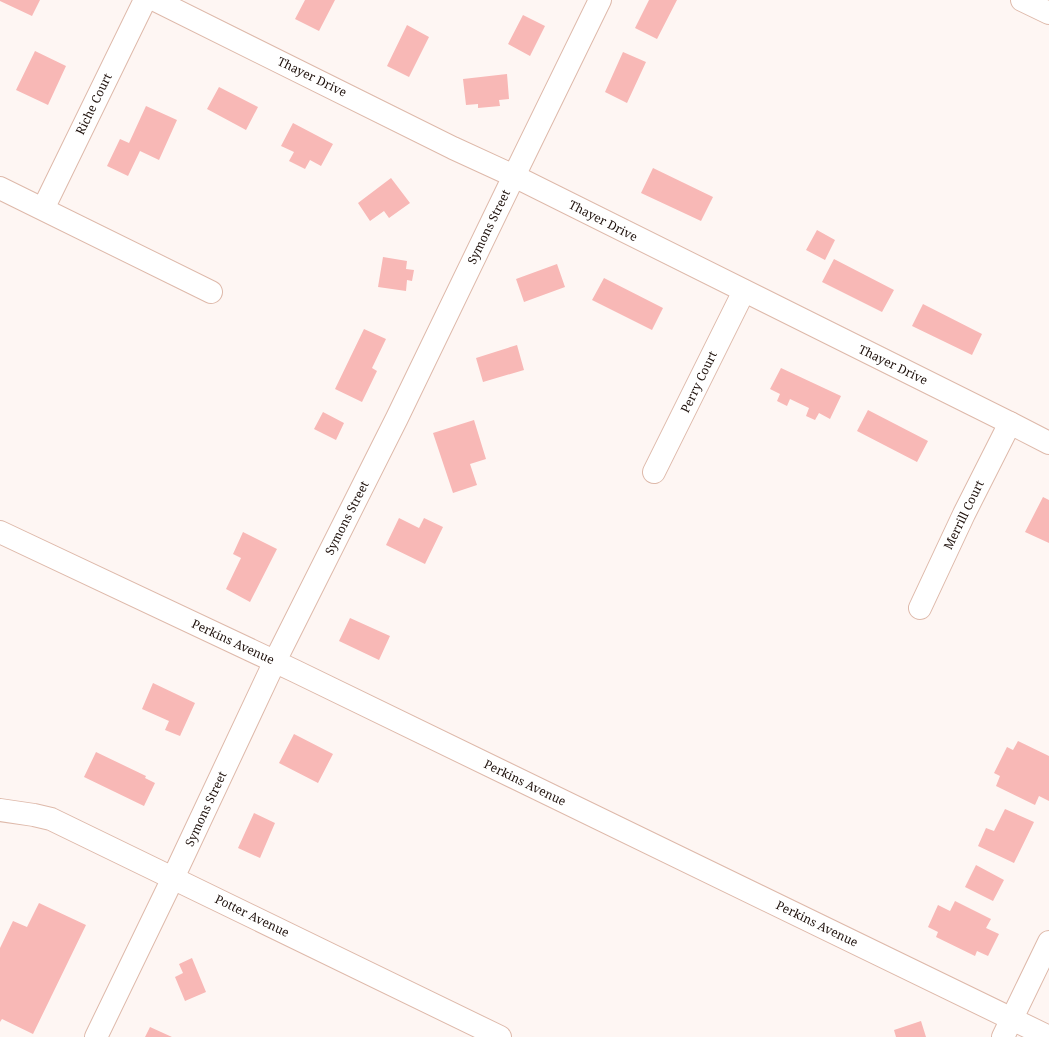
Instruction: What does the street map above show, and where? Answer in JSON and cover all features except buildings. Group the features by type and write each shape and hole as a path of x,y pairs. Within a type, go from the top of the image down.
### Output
{"street":[{"name":"Riche Court","path":"43,209 144,0"},
{"name":"Thayer Drive","path":"155,0 453,148 514,176 1049,443"},
{"name":"Symons Street","path":"96,1037 275,662 397,418 600,0"},
{"path":"1022,0 1049,13"},
{"path":"0,188 211,292"},
{"name":"Perry Court","path":"654,472 744,291"},
{"name":"Merrill Court","path":"920,608 964,514 1010,423"},
{"name":"Perkins Avenue","path":"0,532 275,662 1007,1028 1048,1037"},
{"name":"Potter Avenue","path":"0,810 51,819 500,1037"},
{"path":"1007,1028 1049,942"}]}
